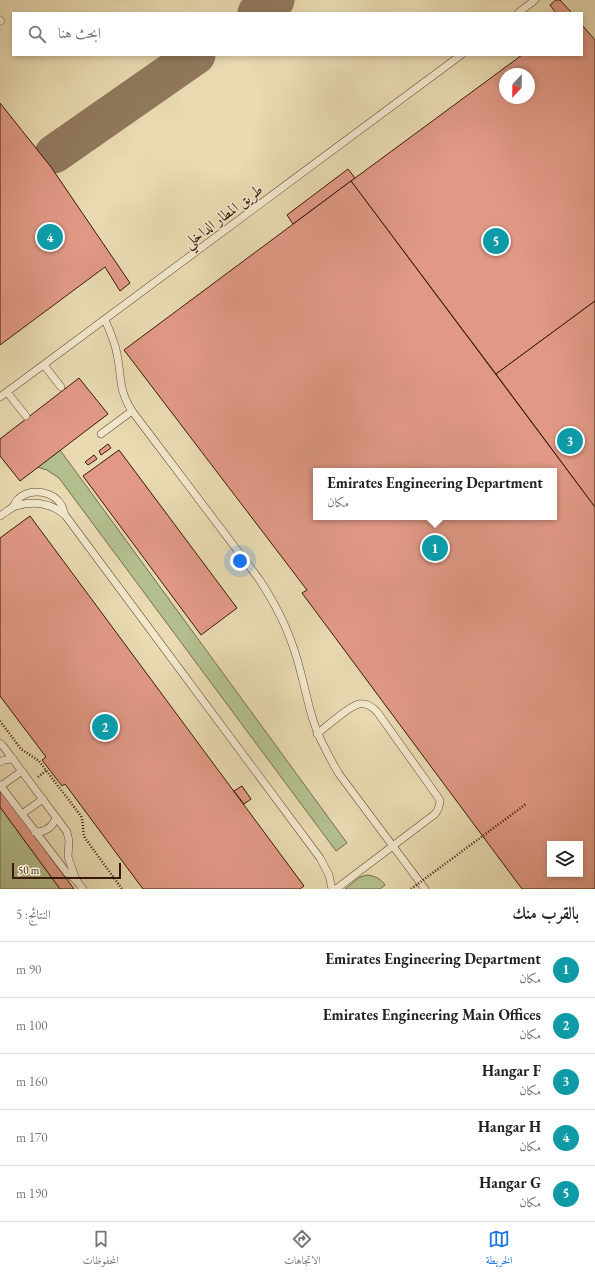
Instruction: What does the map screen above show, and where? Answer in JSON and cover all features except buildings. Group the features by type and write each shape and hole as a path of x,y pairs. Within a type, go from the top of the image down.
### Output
{"lane":[{"path":"519,12 535,0"},
{"name":"طريق المطار الداخلي","path":"0,397 460,56"},
{"path":"105,320 118,355 122,391 126,401 259,579 272,600 283,620 292,642 317,734 328,757 424,889"},
{"path":"44,365 61,387"},
{"path":"7,392 26,416"},
{"path":"100,434 132,411"},
{"path":"13,507 19,499 27,494 37,492 47,493 56,498 62,506 65,515"},
{"path":"0,516 22,503 40,503 50,505 65,515 320,858 329,875 332,889"},
{"path":"317,734 359,704 366,704 373,707 440,800 439,810 435,814 336,889"},
{"path":"0,743 67,832 69,841 68,857 76,880"},
{"path":"0,762 13,759"},
{"path":"22,771 1,785 67,873 76,880 83,889"},
{"path":"22,814 43,799"},
{"path":"35,832 40,832 49,828 55,821 56,817"}],"path":[{"path":"0,721 21,749 39,761 81,816 85,838 122,889"},
{"path":"411,889 526,804"}],"green space":[{"path":"60,450 347,843 336,851 59,478 47,470 37,467"},
{"path":"0,807 60,889 0,889"},
{"path":"367,875 377,878 385,885 380,889 345,889 360,877"}],"taxiway":[{"path":"258,12 275,0"},
{"path":"54,154 195,56"}],"place":[{"name":"Hangar H","path":"50,237"},
{"name":"Hangar G","path":"496,241"},
{"name":"Hangar F","path":"570,441"},
{"name":"Emirates Engineering Department","path":"435,548"},
{"name":"Emirates Engineering Main Offices","path":"105,727"}]}
